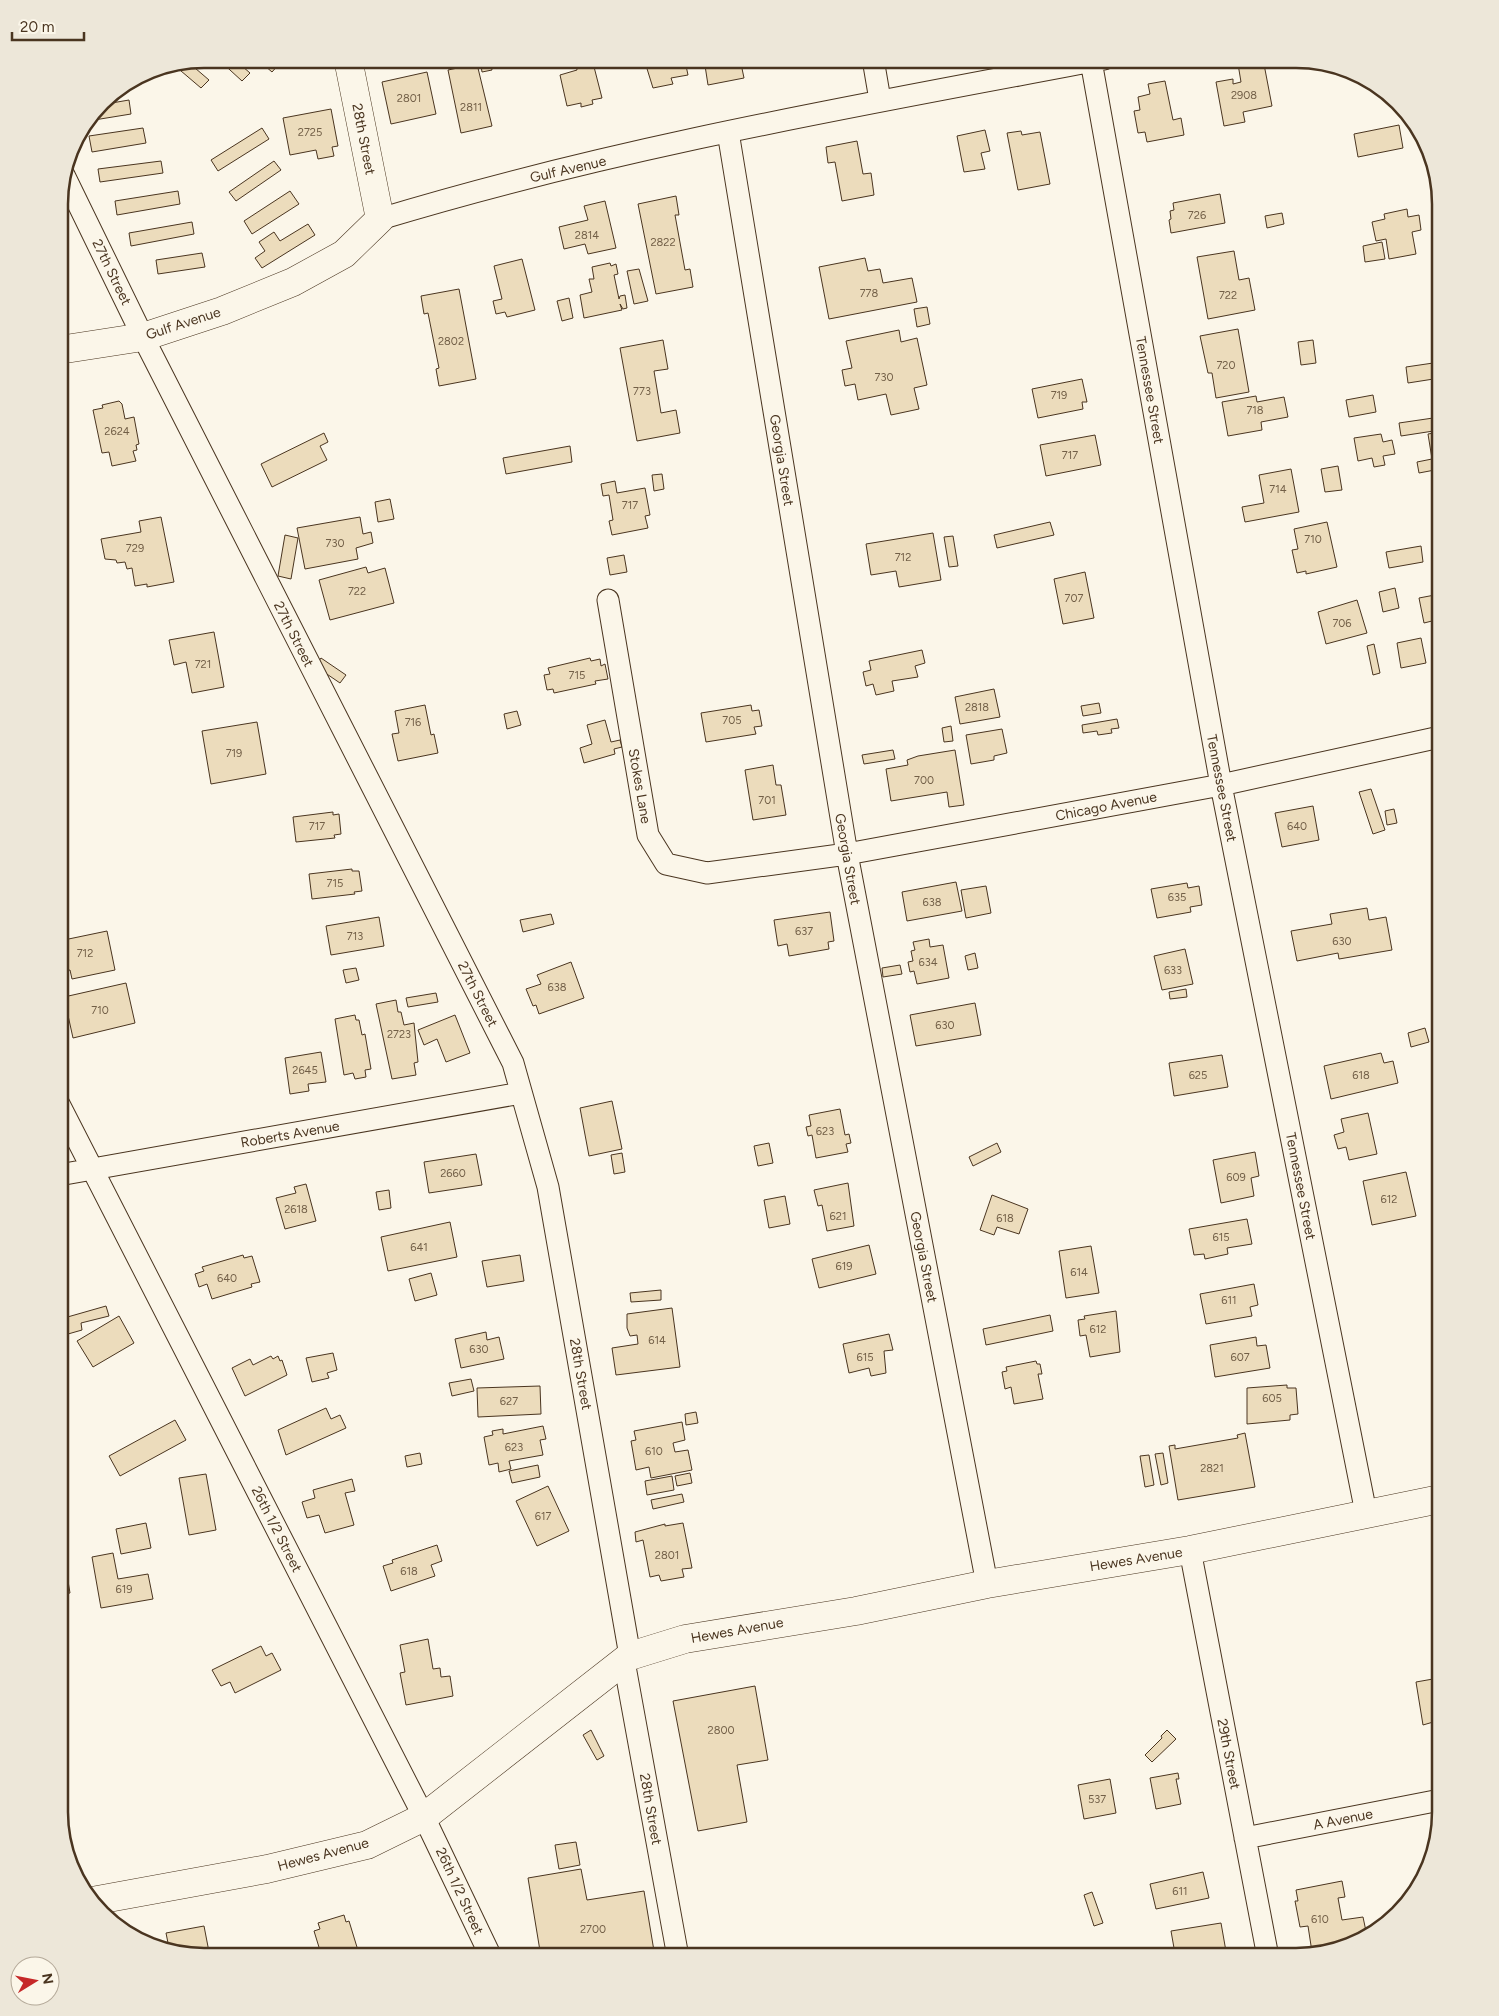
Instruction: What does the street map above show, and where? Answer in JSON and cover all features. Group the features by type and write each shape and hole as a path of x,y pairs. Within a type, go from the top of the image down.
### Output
{"main road":[{"name":"28th Street","path":"350,68 380,219"},
{"name":"Gulf Avenue","path":"68,349 143,337 222,311 293,282 344,254 380,219"},
{"name":"Hewes Avenue","path":"100,1900 267,1869 367,1845 424,1817 627,1659 685,1639 856,1611 987,1584 1190,1550 1431,1501"}],"street":[{"path":"875,68 880,100"},
{"name":"Gulf Avenue","path":"380,219 460,195 728,132 880,100 1054,68"},
{"name":"Tennessee Street","path":"1099,68 1221,785 1366,1513"},
{"name":"Georgia Street","path":"728,132 847,854 987,1584"},
{"name":"27th Street","path":"69,185 143,337 512,1063 521,1093"},
{"name":"Stokes Lane","path":"608,600 648,836 666,864 707,873 771,864"},
{"name":"Chicago Avenue","path":"771,864 847,854 1221,785 1431,739"},
{"name":"Roberts Avenue","path":"68,1173 521,1093"},
{"name":"28th Street","path":"521,1093 548,1187 676,1948"},
{"name":"26th 1/2 Street","path":"68,1122 424,1817 487,1948"},
{"name":"29th Street","path":"1190,1550 1266,1948"},
{"name":"A Avenue","path":"1245,1838 1431,1802"}],"building":[{"path":"195,68 209,80 201,88 180,70"},
{"path":"228,68 244,68 250,73 242,81"},
{"path":"267,68 276,68 272,72"},
{"path":"478,68 492,126 461,133 448,70"},
{"path":"481,68 492,68 492,70 482,72"},
{"path":"577,68 594,68 602,98 592,100 593,104 581,107 581,103 567,106 560,75 577,70"},
{"path":"647,68 686,68 688,75 671,78 673,84 653,88"},
{"path":"705,68 742,68 744,78 708,85"},
{"path":"1239,68 1265,68 1272,106 1243,112 1245,122 1224,126 1216,82 1233,79 1233,84 1241,82"},
{"path":"427,72 436,114 391,124 382,82"},
{"path":"1165,81 1173,120 1181,118 1184,135 1147,142 1145,132 1138,133 1134,111 1140,110 1138,97 1150,94 1148,84"},
{"path":"129,100 131,114 97,120 107,107 112,103"},
{"path":"331,109 338,146 332,147 334,156 318,159 316,150 290,155 283,118"},
{"path":"1399,125 1403,148 1358,157 1354,134"},
{"path":"143,128 146,143 92,152 89,136"},
{"path":"262,128 269,139 218,171 211,160"},
{"path":"985,130 990,151 981,153 985,169 964,172 957,136"},
{"path":"1021,131 1022,135 1040,132 1050,184 1018,190 1007,133"},
{"path":"857,141 863,174 871,173 874,195 842,201 835,162 828,163 826,147"},
{"path":"161,161 163,173 100,182 98,169"},
{"path":"274,161 281,170 236,201 229,192"},
{"path":"178,191 180,204 117,215 115,201"},
{"path":"290,191 299,204 252,234 244,221"},
{"path":"1220,194 1225,223 1171,233 1169,220 1171,219 1170,211 1174,210 1173,203"},
{"path":"676,196 679,215 675,215 685,270 690,269 693,287 656,294 638,204"},
{"path":"605,201 616,248 588,254 585,244 564,249 559,227 588,220 584,206"},
{"path":"1407,209 1408,217 1419,215 1421,230 1412,232 1416,254 1389,259 1386,239 1376,241 1372,222 1385,219 1384,214"},
{"path":"1282,213 1284,224 1267,228 1265,216"},
{"path":"192,222 194,234 131,246 129,233"},
{"path":"308,224 315,235 262,268 255,258 265,251 259,242 274,232 280,241"},
{"path":"1382,242 1385,259 1365,262 1363,246"},
{"path":"1234,251 1239,280 1249,278 1255,310 1208,319 1197,257"},
{"path":"202,253 205,267 158,274 156,260"},
{"path":"865,258 868,271 880,269 883,283 912,278 917,302 829,319 819,267"},
{"path":"522,259 535,310 507,317 505,312 496,314 493,301 502,299 494,266"},
{"path":"610,263 611,266 616,264 618,274 614,275 619,299 620,296 625,295 627,308 623,309 620,304 622,310 584,318 580,295 592,292 589,279 594,279 592,267"},
{"path":"639,269 648,301 634,304 627,271"},
{"path":"459,289 476,379 439,386 436,369 439,368 428,313 424,314 421,296"},
{"path":"569,298 573,318 562,321 557,301"},
{"path":"927,307 930,324 917,327 914,309"},
{"path":"1238,329 1249,392 1216,398 1212,373 1208,373 1200,336"},
{"path":"899,330 901,342 917,338 927,385 914,388 919,409 891,415 886,394 858,400 855,384 845,386 842,370 852,368 846,341"},
{"path":"663,340 668,369 654,371 661,413 676,410 680,433 637,441 620,348"},
{"path":"1313,340 1316,363 1301,365 1298,342"},
{"path":"1431,363 1431,379 1408,383 1406,367"},
{"path":"1082,379 1087,402 1082,402 1083,409 1038,418 1032,389"},
{"path":"1373,395 1376,412 1349,417 1346,400"},
{"path":"1256,396 1257,402 1284,397 1288,417 1261,422 1262,430 1228,436 1222,402"},
{"path":"119,401 122,404 125,419 134,417 139,444 136,445 137,450 133,451 136,461 112,466 109,452 102,453 93,410 103,408 102,405"},
{"path":"1431,418 1431,431 1401,436 1399,423"},
{"path":"324,433 328,442 320,446 327,460 272,487 261,464"},
{"path":"1381,434 1383,442 1392,440 1395,454 1383,456 1385,465 1374,467 1372,458 1358,461 1354,438"},
{"path":"1428,434 1431,434 1431,453"},
{"path":"1095,435 1101,465 1046,476 1040,445"},
{"path":"570,446 572,462 506,474 503,458"},
{"path":"1431,459 1431,471 1419,473 1417,462"},
{"path":"1338,466 1342,490 1325,492 1321,469"},
{"path":"1291,469 1299,512 1245,522 1242,507 1264,503 1259,475"},
{"path":"662,474 664,489 654,491 652,475"},
{"path":"615,481 617,493 645,488 650,515 645,516 648,528 612,535 609,521 613,520 609,495 603,496 601,484"},
{"path":"390,499 394,519 378,522 375,502"},
{"path":"161,517 174,582 147,587 147,584 135,586 132,568 127,569 125,562 117,563 116,560 105,559 101,539 141,532 139,521"},
{"path":"360,517 363,534 371,532 373,543 356,548 358,559 305,569 297,528"},
{"path":"1050,522 1054,535 997,548 994,535"},
{"path":"1327,522 1337,567 1306,574 1306,571 1297,573 1292,550 1298,549 1294,529"},
{"path":"933,533 941,580 899,587 896,571 871,575 866,544"},
{"path":"285,535 298,538 291,579 278,576"},
{"path":"953,536 958,566 949,567 944,537"},
{"path":"1421,546 1423,562 1389,568 1386,552"},
{"path":"624,555 627,572 610,575 607,558"},
{"path":"366,567 368,573 385,568 394,603 330,620 319,580"},
{"path":"1085,572 1094,618 1063,624 1054,579"},
{"path":"1395,588 1399,608 1383,612 1379,592"},
{"path":"1431,596 1431,621 1424,623 1419,598"},
{"path":"1357,600 1367,633 1326,644 1318,612"},
{"path":"214,632 224,687 192,693 186,662 174,665 169,640"},
{"path":"1421,638 1426,663 1401,668 1397,643"},
{"path":"1374,644 1380,673 1373,675 1367,646"},
{"path":"922,650 925,663 915,666 918,677 892,681 894,691 876,695 873,684 866,686 863,672 871,670 869,661"},
{"path":"321,658 346,675 340,683 315,666"},
{"path":"590,658 591,661 600,659 601,666 605,664 608,679 595,681 596,684 554,693 553,689 547,690 544,675 550,674 548,668"},
{"path":"994,689 1000,717 960,724 955,697"},
{"path":"1099,703 1101,713 1083,716 1081,706"},
{"path":"425,705 431,735 434,734 438,753 398,761 392,734 399,733 395,711"},
{"path":"751,705 752,711 759,710 762,726 754,727 756,734 706,742 701,713"},
{"path":"517,711 521,725 507,729 504,714"},
{"path":"1117,719 1119,728 1111,729 1112,733 1098,735 1097,731 1083,733 1082,725"},
{"path":"605,720 611,742 620,740 622,747 614,749 615,754 584,763 580,748 592,744 587,725"},
{"path":"257,722 266,774 211,784 202,731"},
{"path":"951,726 953,741 944,742 942,728"},
{"path":"1002,729 1007,753 994,756 994,760 971,764 966,735"},
{"path":"893,750 895,759 864,764 862,755"},
{"path":"955,750 964,805 949,807 947,792 891,801 886,769 908,765 907,760 918,756"},
{"path":"773,765 776,785 781,785 786,815 753,820 745,770"},
{"path":"1371,789 1385,830 1373,834 1359,792"},
{"path":"1313,806 1319,840 1282,847 1275,813"},
{"path":"1394,809 1397,823 1387,825 1385,811"},
{"path":"333,812 333,815 339,814 341,834 334,835 335,838 296,842 293,817"},
{"path":"352,869 352,871 359,871 362,891 354,892 355,894 312,899 309,874"},
{"path":"956,882 962,911 907,921 902,892"},
{"path":"1187,883 1188,888 1199,886 1202,905 1190,907 1191,912 1157,918 1151,889"},
{"path":"986,886 991,913 966,918 961,890"},
{"path":"1367,908 1369,920 1386,917 1392,950 1339,959 1338,953 1297,961 1291,931 1332,924 1330,914"},
{"path":"830,912 834,941 828,942 829,949 789,956 787,944 778,946 774,920"},
{"path":"551,914 554,924 523,932 520,920"},
{"path":"379,917 384,946 331,955 326,926"},
{"path":"107,931 115,970 72,979 70,970 68,970 68,939"},
{"path":"929,939 930,947 943,945 949,978 917,984 914,971 910,972 908,962 913,961 911,951 915,950 913,942"},
{"path":"1185,949 1193,984 1162,990 1154,956"},
{"path":"975,953 978,968 968,970 965,956"},
{"path":"571,962 584,998 539,1014 536,1005 533,1006 526,989 541,984 537,975"},
{"path":"900,965 902,974 883,977 882,968"},
{"path":"356,968 359,980 346,983 343,970"},
{"path":"126,983 135,1023 73,1038 68,1015 68,996"},
{"path":"1186,989 1187,997 1170,999 1169,992"},
{"path":"436,993 438,1002 408,1007 406,998"},
{"path":"396,1000 398,1012 401,1012 404,1025 414,1023 418,1062 414,1063 416,1075 392,1079 376,1004"},
{"path":"975,1003 981,1035 916,1046 910,1015"},
{"path":"355,1015 356,1020 359,1020 362,1035 365,1034 371,1069 365,1070 366,1077 355,1079 353,1073 344,1075 335,1019"},
{"path":"455,1015 470,1053 446,1062 437,1039 424,1045 418,1030"},
{"path":"1425,1028 1429,1042 1411,1047 1408,1033"},
{"path":"321,1052 326,1082 308,1084 309,1091 290,1094 285,1058"},
{"path":"1381,1053 1384,1063 1393,1061 1398,1083 1331,1099 1324,1066"},
{"path":"1222,1055 1228,1087 1174,1096 1169,1063"},
{"path":"612,1101 622,1149 589,1156 580,1108"},
{"path":"840,1109 845,1135 849,1134 851,1143 846,1144 848,1152 816,1158 812,1135 808,1136 806,1127 811,1126 809,1115"},
{"path":"1368,1113 1377,1154 1349,1160 1346,1147 1338,1149 1334,1135 1344,1132 1341,1119"},
{"path":"769,1143 773,1163 758,1166 754,1146"},
{"path":"997,1143 1001,1152 973,1166 969,1157"},
{"path":"1255,1152 1259,1176 1251,1178 1254,1196 1221,1203 1213,1160"},
{"path":"622,1153 625,1172 614,1174 611,1155"},
{"path":"476,1154 482,1185 429,1193 424,1162"},
{"path":"1406,1172 1416,1216 1372,1225 1363,1181"},
{"path":"848,1183 854,1226 827,1231 822,1205 818,1206 814,1190"},
{"path":"306,1184 316,1221 285,1229 276,1198 296,1193 294,1187"},
{"path":"389,1190 391,1208 379,1210 376,1192"},
{"path":"992,1195 1028,1209 1019,1234 997,1227 994,1235 980,1230"},
{"path":"785,1196 790,1224 769,1228 764,1200"},
{"path":"1247,1219 1252,1244 1227,1248 1228,1254 1205,1259 1204,1254 1194,1255 1189,1229"},
{"path":"450,1222 457,1257 388,1271 381,1237"},
{"path":"869,1245 876,1274 819,1288 812,1259"},
{"path":"1091,1246 1099,1293 1066,1298 1059,1251"},
{"path":"243,1255 244,1258 252,1256 260,1282 251,1284 252,1287 212,1299 207,1284 199,1287 195,1274 204,1271 202,1267"},
{"path":"520,1255 524,1281 487,1287 482,1261"},
{"path":"431,1273 437,1295 415,1301 409,1279"},
{"path":"1254,1284 1258,1305 1250,1307 1252,1316 1206,1324 1200,1294"},
{"path":"661,1290 661,1300 631,1302 630,1293"},
{"path":"106,1306 109,1316 81,1323 82,1330 68,1334 68,1317"},
{"path":"672,1308 680,1367 616,1375 612,1348 638,1344 637,1335 630,1336 627,1328 627,1314"},
{"path":"1116,1311 1120,1352 1090,1357 1086,1335 1080,1336 1078,1320 1085,1319 1084,1316"},
{"path":"1050,1315 1053,1331 986,1345 983,1329"},
{"path":"119,1316 134,1343 93,1367 77,1341"},
{"path":"486,1332 487,1340 499,1337 504,1359 461,1368 455,1339"},
{"path":"889,1334 893,1350 884,1351 886,1373 871,1376 869,1368 849,1373 843,1344"},
{"path":"1256,1337 1257,1346 1266,1345 1270,1368 1215,1377 1210,1345"},
{"path":"333,1353 337,1370 327,1373 329,1378 312,1382 306,1358"},
{"path":"271,1356 273,1359 278,1356 280,1361 282,1360 287,1375 245,1396 232,1368 250,1359 253,1365"},
{"path":"1036,1361 1037,1364 1040,1364 1042,1374 1038,1374 1043,1399 1014,1404 1011,1387 1005,1389 1002,1372 1007,1371 1006,1367"},
{"path":"471,1379 474,1391 452,1396 449,1383"},
{"path":"1287,1385 1287,1388 1296,1388 1298,1414 1290,1415 1290,1420 1247,1424 1247,1388"},
{"path":"540,1386 541,1414 478,1417 477,1388"},
{"path":"326,1408 331,1419 340,1415 346,1428 286,1455 278,1430"},
{"path":"696,1412 698,1423 686,1425 685,1414"},
{"path":"175,1420 186,1440 120,1476 109,1456"},
{"path":"682,1422 685,1440 673,1443 675,1452 688,1450 692,1470 651,1478 649,1467 636,1470 631,1441 636,1440 634,1431"},
{"path":"543,1426 546,1439 540,1440 543,1455 509,1461 511,1469 499,1472 498,1463 489,1465 484,1437 493,1435 492,1431 503,1429 503,1434"},
{"path":"1245,1433 1255,1487 1178,1500 1169,1446 1175,1445 1175,1449 1238,1438 1237,1435"},
{"path":"420,1453 422,1464 407,1467 405,1456"},
{"path":"1163,1453 1168,1483 1161,1485 1155,1454"},
{"path":"1149,1455 1154,1485 1145,1487 1140,1456"},
{"path":"538,1465 540,1477 512,1483 509,1471"},
{"path":"690,1473 692,1483 677,1486 675,1476"},
{"path":"206,1474 216,1530 189,1535 179,1478"},
{"path":"672,1476 674,1490 647,1495 645,1481"},
{"path":"352,1479 355,1491 345,1493 354,1525 325,1533 319,1515 307,1518 302,1502 315,1498 313,1490"},
{"path":"548,1486 569,1531 537,1546 516,1501"},
{"path":"682,1494 684,1502 653,1509 651,1500"},
{"path":"146,1523 151,1548 121,1554 116,1529"},
{"path":"683,1523 692,1568 682,1569 684,1577 661,1581 659,1575 650,1577 643,1540 636,1542 635,1532 665,1524 665,1526"},
{"path":"437,1545 442,1561 431,1565 435,1576 391,1591 383,1566 393,1563 392,1560"},
{"path":"113,1553 118,1579 148,1574 153,1599 101,1608 92,1557"},
{"path":"428,1639 433,1669 440,1668 441,1677 450,1676 453,1696 406,1705 400,1673 405,1672 400,1645"},
{"path":"261,1646 266,1656 272,1653 281,1670 235,1693 230,1682 221,1686 212,1670"},
{"path":"1431,1679 1431,1723 1423,1725 1416,1682"},
{"path":"755,1686 768,1760 737,1765 747,1822 698,1831 673,1701"},
{"path":"591,1730 604,1756 597,1760 583,1735"},
{"path":"1167,1730 1176,1739 1152,1762 1145,1755 1162,1738 1161,1736"},
{"path":"1178,1773 1179,1779 1176,1779 1181,1804 1156,1809 1150,1778"},
{"path":"1110,1779 1116,1813 1084,1819 1078,1785"},
{"path":"576,1842 580,1865 559,1869 555,1845"},
{"path":"581,1869 587,1900 644,1891 654,1948 540,1948 528,1878"},
{"path":"1203,1872 1209,1898 1156,1909 1150,1884"},
{"path":"1342,1881 1345,1897 1338,1898 1342,1920 1363,1917 1365,1929 1339,1941 1311,1947 1308,1926 1300,1927 1295,1901 1298,1901 1296,1890"},
{"path":"1092,1892 1103,1923 1094,1926 1084,1895"},
{"path":"344,1915 346,1922 349,1921 357,1948 319,1948 314,1931 320,1929 318,1923"},
{"path":"1221,1923 1225,1948 1174,1948 1171,1931"},
{"path":"204,1926 208,1948 168,1944 166,1933"}]}
